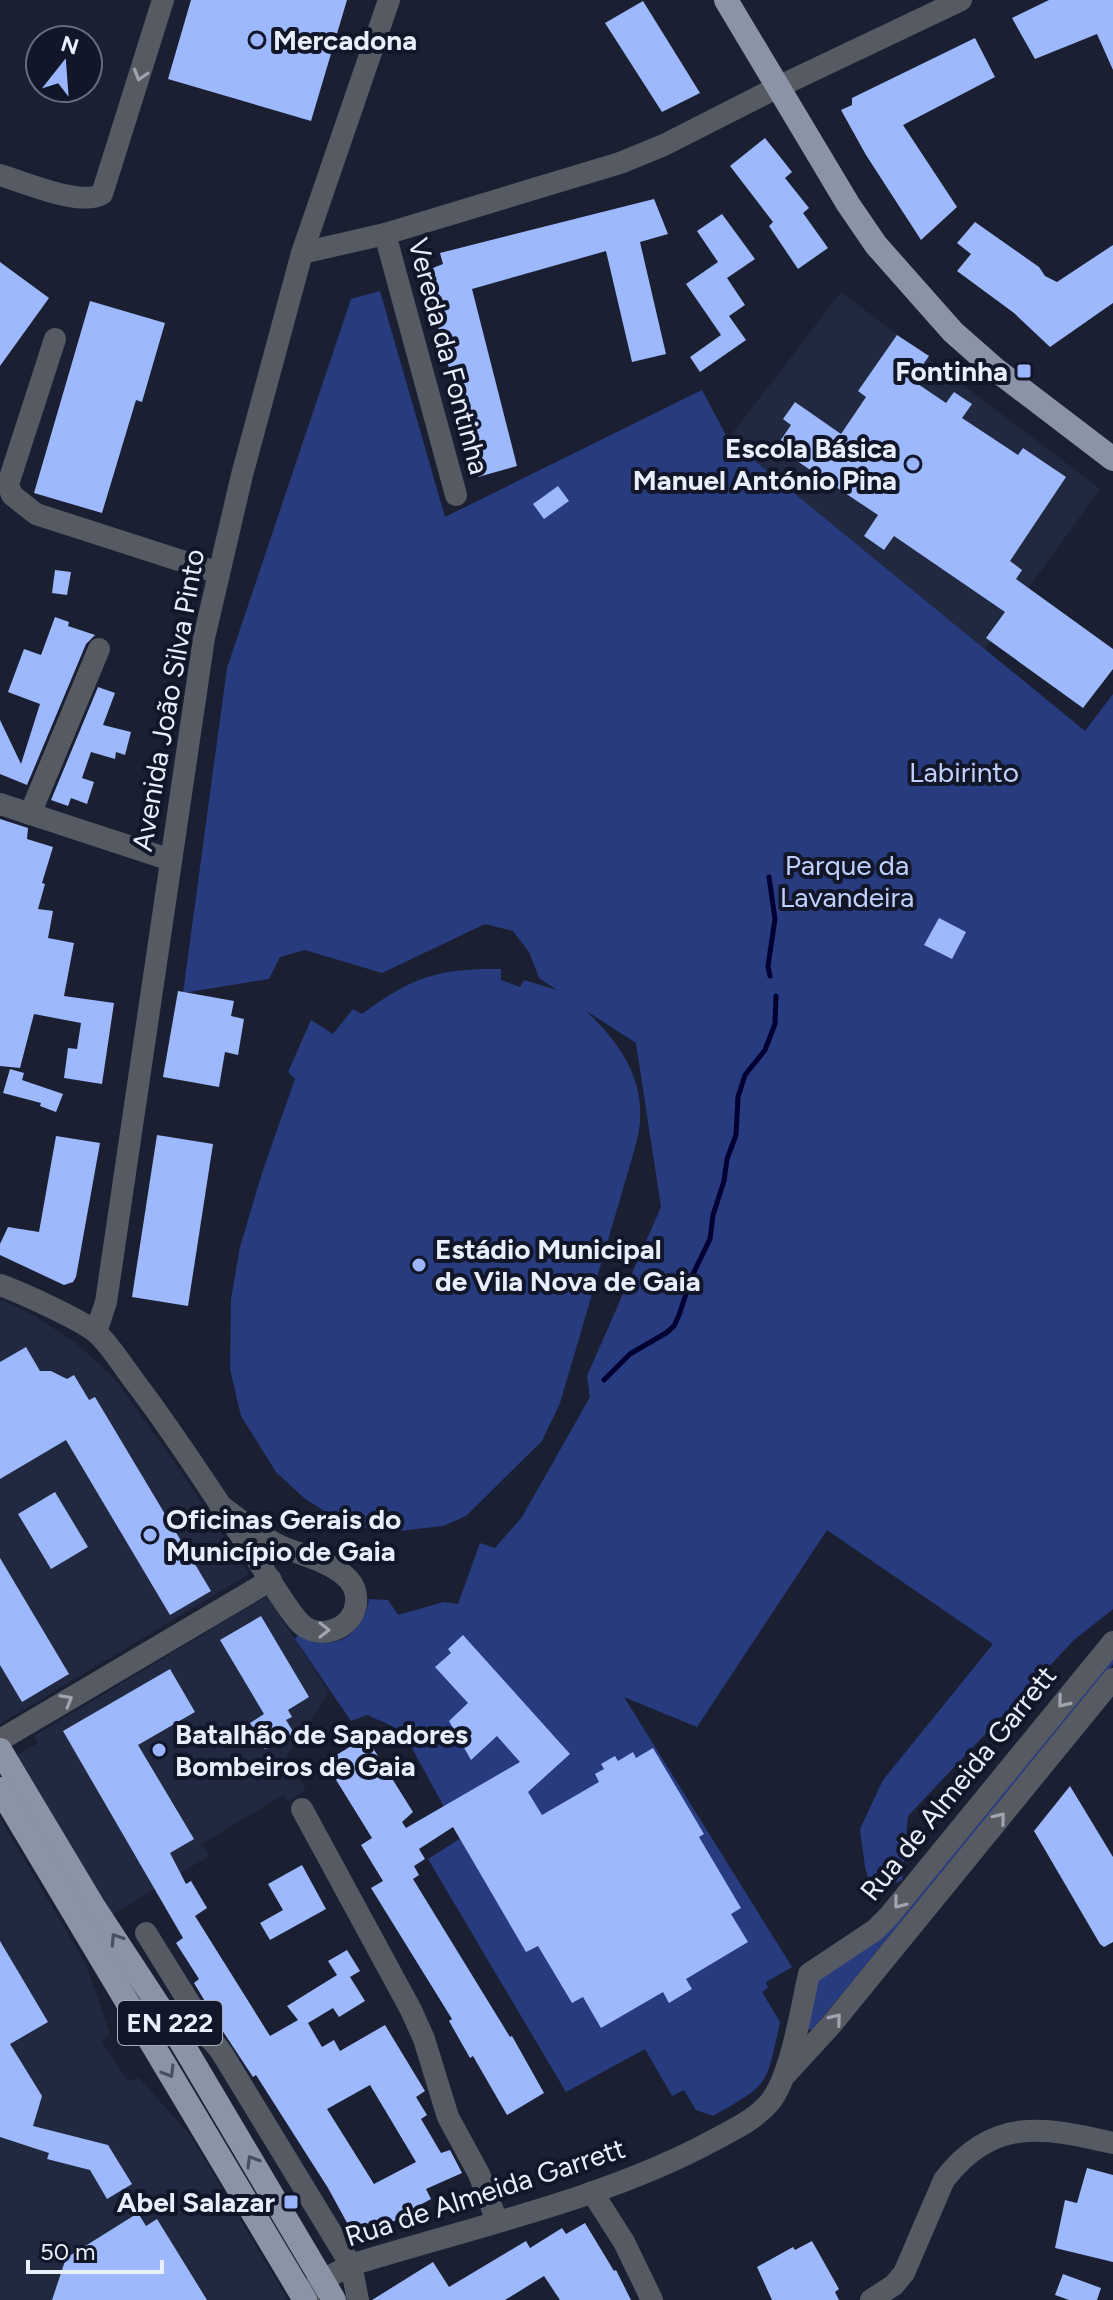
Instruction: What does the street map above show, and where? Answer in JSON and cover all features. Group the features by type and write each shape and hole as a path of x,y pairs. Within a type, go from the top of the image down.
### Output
{"main road":[{"path":"726,0 848,204 876,245 953,332 995,369 1113,459"},
{"name":"EN 222","path":"0,1750 45,1844 237,2186 318,2293"},
{"name":"EN 222","path":"0,1789 45,1844 170,2023 318,2293"}],"street":[{"path":"0,175 80,199 94,199 102,194 163,0"},
{"name":"Avenida João Silva Pinto","path":"96,1332 106,1302 204,638 242,475 302,253 389,0"},
{"path":"302,253 385,234 620,163 664,145 955,1"},
{"name":"Vereda da Fontinha","path":"385,234 456,495"},
{"path":"55,339 8,484 12,495 49,520 219,573"},
{"path":"30,814 99,649"},
{"path":"0,804 171,860"},
{"path":"0,1285 18,1291 96,1332 153,1406 220,1505 271,1580 300,1623 311,1630 324,1632 338,1630 347,1623 355,1611 356,1598 346,1576 278,1545 220,1505"},
{"path":"0,1740 271,1580"},
{"name":"Rua de Almeida Garrett","path":"318,2293 351,2265 592,2192 680,2159 756,2117 772,2100 783,2077 809,1974 875,1930 889,1916 1113,1642"},
{"name":"Rua de Almeida Garrett","path":"783,2077 831,2025 1113,1679"},
{"path":"302,1809 411,2010 424,2039 448,2117 479,2174 497,2221"},
{"path":"146,1933 351,2265 358,2300"},
{"path":"170,2023 210,2036"},
{"path":"871,2300 894,2285 904,2273 944,2180 954,2167 982,2146 1002,2135 1043,2129 1113,2143"},
{"path":"592,2192 624,2242 652,2300"}],"shaded area":[{"name":"Escola Básica Manuel António Pina","path":"841,292 1100,489 985,649 728,439"},
{"path":"0,1299 35,1316 77,1344 115,1379 249,1574 0,1724"},
{"name":"Batalhão de Sapadores Bombeiros de Gaia","path":"267,1596 329,1693 286,1757 306,1790 288,1801 283,1795 202,1844 209,1856 110,1916 14,1757 38,1743 34,1736"},
{"path":"0,1818 85,1962 110,2033 102,2042 128,2081 139,2078 190,2135 288,2300 0,2300"}],"green space":[{"name":"Parque da Lavandeira","path":"380,291 445,517 702,390 728,439 1085,731 1113,694 1113,1609 1074,1640 908,1816 902,1880 873,1895 865,1867 860,1829 883,1780 993,1644 827,1530 697,1727 624,1697 792,1967 766,1982 768,1988 762,1992 780,2022 772,2059 763,2081 746,2097 713,2116 696,2110 684,2090 672,2096 645,2049 566,2092 428,1859 461,1838 407,1739 392,1726 367,1715 351,1721 295,1639 298,1635 332,1642 348,1636 364,1616 369,1599 388,1600 398,1615 444,1602 458,1604 480,1543 495,1548 522,1517 590,1397 587,1376 661,1207 636,1043 585,1010 607,1032 632,1072 640,1102 637,1141 560,1403 542,1441 466,1516 443,1526 380,1533 337,1519 304,1498 276,1472 241,1416 230,1369 231,1299 240,1247 295,1079 288,1072 311,1020 333,1034 353,1009 362,1014 412,983 460,970 501,969 501,980 520,987 524,980 557,990 539,978 529,952 513,931 485,924 382,973 305,950 280,957 269,979 183,993 227,668 351,299"},
{"path":"1113,1654 1113,1664 813,2029 808,2030 817,1983"}],"building":[{"name":"Mercadona","path":"191,0 347,0 311,121 168,79"},
{"path":"1049,0 1113,0 1113,70 1097,34 1035,59 1012,18"},
{"path":"643,1 700,93 662,112 605,23"},
{"path":"975,38 995,77 903,125 957,207 921,240 841,110 852,105 852,98"},
{"path":"765,138 792,172 785,178 809,208 803,213 828,248 798,269 769,226 773,222 730,166"},
{"path":"654,199 668,234 640,242 666,354 632,362 606,251 472,289 517,466 478,477 425,278 435,278 433,268 443,264 440,253"},
{"path":"722,214 755,259 727,278 745,305 729,316 746,340 700,372 690,357 721,335 686,284 718,262 697,231"},
{"path":"975,222 1057,282 1113,245 1113,303 1050,347 1014,313 957,271 971,254 957,243"},
{"path":"0,262 49,298 0,366"},
{"path":"90,301 165,323 142,402 136,400 102,513 34,493"},
{"path":"897,335 929,356 912,380 946,403 954,392 972,404 962,418 1018,455 1023,448 1066,477 1010,561 1022,570 1016,579 1113,649 1113,669 1083,708 986,638 1005,612 894,536 884,550 864,536 878,515 776,447 791,425 783,419 795,402 841,434 866,397 858,391"},
{"path":"558,486 569,501 544,519 533,504"},
{"path":"55,570 71,572 67,595 52,593"},
{"path":"55,617 69,622 68,626 95,635 86,644 27,785 0,774 0,720 21,764 40,704 8,692 24,649 41,655"},
{"path":"98,687 115,693 103,725 131,732 125,755 116,752 115,759 91,752 82,778 94,782 87,804 71,798 68,806 51,800"},
{"path":"0,819 28,828 27,839 53,847 38,909 53,911 48,938 74,943 64,996 114,1003 102,1084 64,1078 68,1048 77,1049 81,1023 34,1014 20,1068 0,1066"},
{"path":"939,918 966,932 952,959 924,945"},
{"path":"178,991 234,1001 231,1016 244,1019 238,1055 225,1052 219,1087 163,1077"},
{"path":"10,1069 24,1073 22,1080 63,1094 56,1112 40,1106 41,1103 3,1093"},
{"path":"157,1135 213,1144 188,1306 132,1297"},
{"path":"56,1136 100,1143 76,1277 73,1282 64,1285 0,1255 0,1244 8,1227 39,1232"},
{"name":"Oficinas Gerais do Município de Gaia","path":"26,1347 40,1371 51,1371 67,1379 74,1375 89,1400 95,1397 211,1591 170,1615 66,1440 0,1479 0,1362"},
{"path":"55,1492 88,1547 51,1569 18,1514"},
{"path":"0,1558 69,1674 22,1702 0,1665"},
{"path":"261,1616 309,1697 288,1710 292,1717 286,1720 294,1733 265,1749 250,1723 264,1714 220,1640"},
{"path":"463,1635 570,1754 528,1792 542,1815 599,1782 595,1774 604,1769 601,1764 615,1756 618,1761 633,1752 636,1758 653,1748 704,1834 699,1837 741,1908 731,1914 748,1942 686,1979 692,1989 669,2003 663,1992 601,2028 583,1997 572,2003 538,1946 526,1952 453,1827 419,1849 425,1859 414,1866 419,1875 413,1879 512,2036 544,2093 507,2115 473,2056 470,2058 449,2021 452,2019 371,1888 383,1881 361,1845 372,1838 325,1762 366,1737 413,1812 402,1822 406,1828 520,1762 497,1736 471,1760 449,1721 468,1703 435,1667 451,1653 448,1649"},
{"path":"170,1669 195,1712 138,1745 194,1839 170,1853 186,1884 191,1881 207,1908 195,1916 270,2036 298,2020 287,2006 337,1975 328,1961 347,1950 360,1971 350,1977 365,2001 339,2017 333,2008 308,2023 322,2047 334,2040 340,2051 385,2025 425,2091 416,2097 427,2115 421,2119 441,2153 450,2150 462,2173 426,2189 431,2199 409,2211 414,2220 400,2227 396,2220 357,2241 328,2188 194,1983 199,1979 176,1943 183,1938 63,1731","holes":["370,2085 416,2162 374,2184 327,2109"]},
{"path":"1070,1786 1113,1857 1113,1942 1104,1947 1034,1831"},
{"path":"302,1865 326,1909 270,1940 260,1923 283,1910 268,1884"},
{"path":"0,1941 48,2022 10,2044 42,2096 33,2126 108,2145 132,2184 107,2199 90,2170 47,2159 49,2153 0,2137"},
{"path":"1087,2168 1113,2175 1113,2262 1055,2248 1065,2200 1077,2203"},
{"path":"138,2213 146,2226 157,2219 207,2300 52,2300 66,2258"},
{"path":"585,2223 616,2270 631,2300 560,2300 544,2276 505,2300 372,2300 433,2262 449,2287 526,2241 530,2248 562,2228 566,2234"},
{"path":"812,2241 839,2289 835,2292 839,2300 772,2300 757,2267 793,2247 795,2250"},
{"path":"1063,2274 1101,2288 1097,2300 1069,2300 1055,2295"}],"waterway":[{"path":"769,877 775,919 768,966 770,976"},
{"path":"604,1380 630,1354 666,1333 679,1315 692,1276 710,1239 713,1215 736,1135 738,1097 745,1075 765,1050 775,1024 776,996"}],"place":[{"name":"Mercadona","path":"257,40"},
{"name":"Fontinha","path":"1024,371"},
{"name":"Escola Básica Manuel António Pina","path":"913,464"},
{"name":"Estádio Municipal de Vila Nova de Gaia","path":"419,1265"},
{"name":"Oficinas Gerais do Município de Gaia","path":"150,1535"},
{"name":"Batalhão de Sapadores Bombeiros de Gaia","path":"159,1750"},
{"name":"Abel Salazar","path":"291,2202"}],"park label":[{"name":"Labirinto","path":"964,772"}]}
